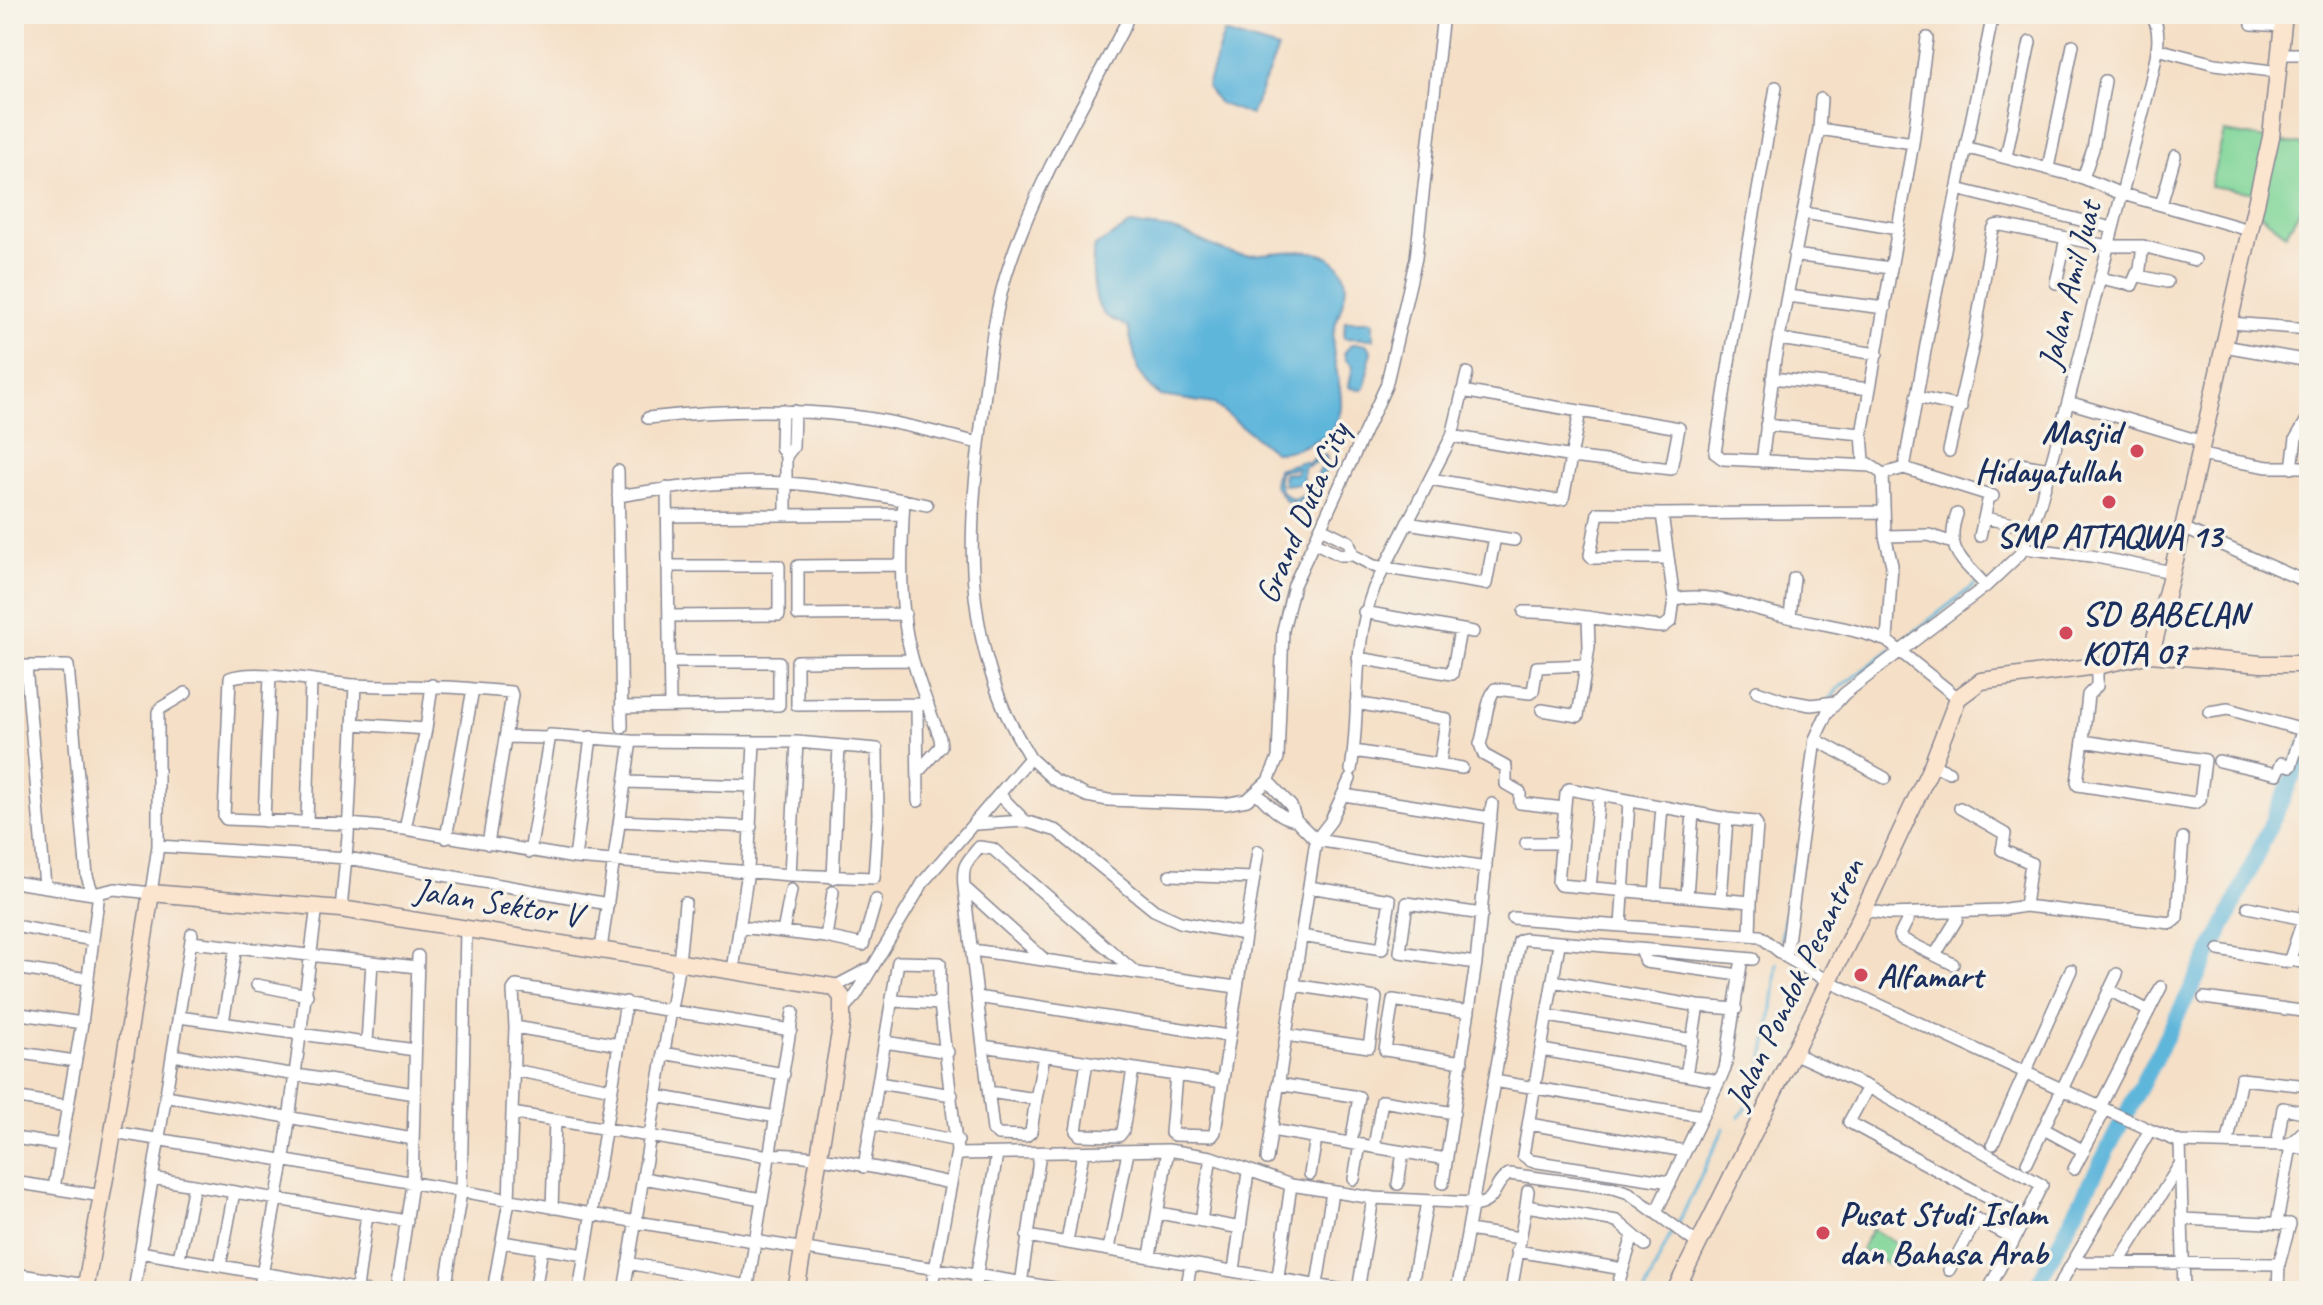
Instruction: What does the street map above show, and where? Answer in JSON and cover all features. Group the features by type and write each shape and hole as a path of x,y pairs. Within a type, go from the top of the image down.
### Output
{"street":[{"path":"1128,14 1035,197 1009,263 991,342 970,559 974,603 985,656 1004,711 1030,758 1053,779 1087,796 1108,800 1225,804 1247,800 1268,781 1291,806 1296,820 1316,840 1486,867"},
{"name":"Grand Duta City","path":"1268,781 1278,758 1283,630 1294,585 1386,386 1416,258 1443,14"},
{"path":"1904,468 1993,14"},
{"name":"Jalan Amil Juat","path":"1835,702 1892,647 1986,586 2016,559 2023,548 2026,526 2049,469 2068,402 2100,278 2105,246 2150,85 2157,49 2158,15"},
{"path":"2151,654 2183,528 2272,133 2284,20 2252,24"},
{"path":"1927,38 1913,143 1862,434 1862,456 1864,461 1883,474 1904,468 1991,498 1980,536"},
{"path":"2006,157 2030,42"},
{"path":"2048,168 2073,45"},
{"path":"2157,49 2215,64 2280,72"},
{"path":"2281,54 2309,54"},
{"path":"2083,178 2093,149 2105,81"},
{"path":"1776,87 1715,455 1723,459 1762,462 1871,466"},
{"path":"1762,462 1772,378 1819,129 1821,99"},
{"path":"1819,129 1913,143"},
{"path":"1968,148 2083,178 2119,193 2249,230"},
{"path":"2161,205 2175,156"},
{"path":"1957,189 2110,228"},
{"path":"1804,213 1898,229"},
{"path":"1949,451 1961,407 1993,230 2001,225 2105,246 2143,246 2195,260"},
{"path":"2056,283 2066,238"},
{"path":"2100,278 2132,285 2143,246"},
{"path":"1794,255 1890,268"},
{"path":"2137,273 2167,282"},
{"path":"1787,296 1885,308"},
{"path":"2230,323 2309,329"},
{"path":"1779,339 1877,354"},
{"path":"2224,346 2309,361"},
{"path":"1267,1159 1316,840 1330,822 1351,774 1359,635 1364,612 1452,436 1467,373"},
{"path":"1772,378 1870,389"},
{"path":"1452,436 1572,457 1671,469 1679,428 1462,391"},
{"path":"1916,397 1961,407"},
{"path":"2068,402 2201,448 2292,468 2309,467"},
{"path":"648,418 708,411 788,410 854,416 979,443"},
{"path":"786,515 786,456 781,447 788,410"},
{"path":"1430,479 1552,500 1563,499 1580,411"},
{"path":"2292,468 2296,438 2308,418"},
{"path":"1766,425 1862,434"},
{"path":"2014,463 2049,469"},
{"path":"618,471 622,727"},
{"path":"1883,474 1885,536 1892,565 1892,647"},
{"path":"618,496 727,483 784,483 927,505"},
{"path":"667,488 670,706"},
{"path":"904,500 900,565 905,614 923,704 941,746 918,772"},
{"path":"1668,558 1593,558 1590,555 1598,512 1884,512"},
{"path":"667,516 903,514"},
{"path":"1524,612 1665,627 1672,617 1674,599 1662,514"},
{"path":"1957,514 1951,534 1953,543 1958,554 1986,586"},
{"path":"1985,518 2026,526"},
{"path":"1407,523 1514,540"},
{"path":"1321,528 1349,542 1353,555"},
{"path":"2183,528 2309,583"},
{"path":"1885,536 1933,535 1953,543"},
{"path":"1314,542 1340,555 1353,555 1374,566 1486,584 1495,537"},
{"path":"2023,548 2091,556 2172,572"},
{"path":"900,565 798,566 798,615 905,614"},
{"path":"668,566 779,566 779,615 669,616"},
{"path":"1790,617 1794,578"},
{"path":"1674,599 1703,596 1856,630 1892,647 1958,698 1981,681 2097,666 2151,654 2261,664 2309,664"},
{"path":"1364,612 1473,632"},
{"path":"1542,710 1578,716 1589,647 1588,617"},
{"path":"1358,658 1452,674 1460,630"},
{"path":"912,660 797,661 797,705 923,704"},
{"path":"621,707 779,705 779,662 670,662"},
{"path":"1564,808 1520,803 1520,792 1506,784 1506,767 1484,755 1480,744 1495,689 1530,693 1539,666 1586,665"},
{"path":"45,886 20,666 68,666 87,876 96,894 82,1023 54,1188"},
{"path":"2083,741 2205,760 2200,800 2194,803 2078,785 2088,695 2097,686 2097,666"},
{"path":"488,844 512,693 432,685 355,685 270,676 233,676 228,680 226,819 307,822 349,829 405,829 613,867 874,878 878,817 877,749 797,742 631,741 554,734 548,738 507,737"},
{"path":"264,821 270,676"},
{"path":"307,822 311,680"},
{"path":"341,909 349,829 355,685"},
{"path":"405,829 432,685"},
{"path":"446,838 473,689"},
{"path":"1757,691 1811,705 1835,702"},
{"path":"14,1274 35,1285 86,1288 158,846 158,710 186,693"},
{"name":"Jalan Pondok Pesantren","path":"1675,1291 1864,910 1932,765 1958,698"},
{"path":"1786,957 1815,739 1835,702"},
{"path":"1356,703 1446,719 1440,764"},
{"path":"918,801 923,704"},
{"path":"2209,712 2228,709 2303,730"},
{"path":"2219,761 2277,774 2282,763 2291,766 2309,710"},
{"path":"353,724 426,729"},
{"path":"575,858 591,737"},
{"path":"530,852 548,738"},
{"path":"1815,739 1885,778"},
{"path":"601,949 631,741"},
{"path":"733,970 748,871 754,742"},
{"path":"790,875 797,742"},
{"path":"833,878 839,746"},
{"path":"1354,751 1462,768"},
{"path":"844,1008 856,995 924,881 1030,758"},
{"path":"1932,765 1949,772"},
{"path":"626,782 752,786"},
{"path":"1750,935 1756,824 1569,789 1564,808 1559,885 1751,902"},
{"path":"1256,792 1286,819 1296,820"},
{"path":"999,794 1025,821"},
{"path":"1590,888 1599,794"},
{"path":"1344,795 1491,818"},
{"path":"1621,926 1629,801"},
{"path":"1443,1183 1476,963 1492,804"},
{"path":"1655,894 1662,806"},
{"path":"1960,808 2005,834 2002,850 2031,863 2025,906"},
{"path":"1687,896 1693,812"},
{"path":"1721,899 1727,819"},
{"path":"620,821 751,827"},
{"path":"976,824 1025,821 1057,831 1135,896 1166,916 1244,934"},
{"path":"1864,910 1890,914 2025,906 2175,922 2183,838"},
{"path":"1526,843 1561,843"},
{"path":"158,846 347,858 608,904"},
{"path":"1044,1056 1031,1132 1026,1136 998,1135 993,1130 962,868 979,847 993,849 1135,972"},
{"path":"1176,1075 1170,1129 1174,1135 1212,1136 1258,851"},
{"path":"1170,875 1253,878"},
{"path":"14,882 96,894 115,889 151,893"},
{"path":"964,887 1046,960"},
{"path":"1301,936 1382,949 1390,900 1309,887"},
{"path":"783,932 791,890"},
{"path":"826,937 833,892"},
{"name":"Jalan Sektor V","path":"151,893 341,909 834,987"},
{"path":"740,927 865,944 876,900"},
{"path":"2219,950 2287,963 2291,960 2306,919 2309,902"},
{"path":"624,1291 679,962 685,903"},
{"path":"1476,963 1400,952 1407,903 1482,914"},
{"path":"259,1291 284,1158 317,906"},
{"path":"2248,907 2306,919"},
{"path":"1911,913 1900,935 1902,939 1953,964"},
{"path":"1513,918 1750,935 1766,939 1786,957 1828,981 2180,1142 2283,1144 2309,1151"},
{"path":"1935,955 1957,919"},
{"path":"14,926 93,940"},
{"path":"445,1291 461,1192 466,928"},
{"path":"134,1291 191,938 236,947 372,962 418,962 412,1184 396,1291"},
{"path":"1457,1291 1519,942 1524,939 1748,958 1739,975 1727,1061 1658,1208"},
{"path":"1559,944 1523,1152 1527,1160 1670,1182"},
{"path":"223,1022 236,947"},
{"path":"972,950 1236,987"},
{"path":"1642,951 1646,962 1739,975"},
{"path":"2291,960 2309,964"},
{"path":"367,1043 372,962"},
{"path":"864,1167 894,1001 898,962 940,963 940,1004 958,1141 931,1291"},
{"path":"796,1291 844,1008 842,997 834,987 872,967"},
{"path":"14,968 88,979"},
{"path":"1993,1144 2071,970"},
{"path":"2027,1163 2117,974"},
{"path":"1553,981 1698,1006 1736,1009"},
{"path":"257,985 307,995"},
{"path":"1286,1035 1369,1047 1375,1010 1376,998 1294,985"},
{"path":"493,1291 509,1201 515,1027 513,990 517,986 791,1030"},
{"path":"2074,1169 2161,987"},
{"path":"2109,990 2149,1011"},
{"path":"977,997 1228,1036"},
{"path":"2204,998 2309,1012"},
{"path":"1462,1062 1385,1050 1393,1000 1469,1012"},
{"path":"894,1001 940,1004"},
{"path":"579,1291 626,1002"},
{"path":"1686,1075 1698,1006"},
{"path":"628,1263 747,1289 793,1012"},
{"path":"14,1013 82,1023"},
{"path":"1548,1016 1693,1040"},
{"path":"179,1017 415,1050"},
{"path":"515,1027 619,1045"},
{"path":"885,1042 948,1052"},
{"path":"983,1046 1222,1082"},
{"path":"1542,1050 1719,1081"},
{"path":"14,1052 75,1061"},
{"path":"663,1053 784,1074"},
{"path":"1793,1053 1868,1087 2042,1185 1988,1291"},
{"path":"173,1055 414,1094"},
{"path":"1087,1062 1076,1131 1080,1135 1119,1136 1123,1131 1133,1069"},
{"path":"513,1070 612,1089"},
{"path":"2228,1141 2241,1079 2309,1086"},
{"path":"1494,1081 1702,1116"},
{"path":"878,1083 952,1095"},
{"path":"1278,1084 1359,1097 1354,1179"},
{"path":"1868,1087 1849,1122 2025,1218"},
{"path":"989,1092 1036,1099"},
{"path":"166,1096 413,1139"},
{"path":"656,1096 776,1117"},
{"path":"14,1097 67,1106"},
{"path":"1374,1147 1382,1101 1454,1113"},
{"path":"2277,1222 2290,1152 2283,1144 2283,1108 2309,1113"},
{"path":"512,1113 769,1156 777,1152 818,1158 950,1183"},
{"path":"552,1208 555,1121"},
{"path":"872,1124 958,1141"},
{"path":"1529,1124 1685,1151"},
{"path":"2283,1144 2309,1126"},
{"path":"2044,1129 2084,1151"},
{"path":"1271,1130 1446,1159"},
{"path":"2056,1291 2150,1130"},
{"path":"113,1132 284,1158 412,1184 635,1222 934,1267 1021,1286 1073,1291"},
{"path":"14,1138 61,1145"},
{"path":"1310,1174 1316,1138"},
{"path":"2180,1142 2184,1291"},
{"path":"957,1154 1168,1150 1211,1157 1291,1185 1373,1198 1473,1204 1483,1204 1493,1197 1501,1179 1509,1174 1614,1188 1629,1193 1698,1244"},
{"path":"1150,1256 1168,1150"},
{"path":"1109,1249 1128,1152"},
{"path":"1398,1184 1403,1152"},
{"path":"1021,1286 1040,1153"},
{"path":"1067,1242 1083,1153"},
{"path":"974,1291 997,1154"},
{"path":"1201,1221 1211,1157"},
{"path":"2119,1262 2179,1165"},
{"path":"1234,1270 1248,1172"},
{"path":"152,1178 407,1221"},
{"path":"643,1178 762,1199"},
{"path":"14,1182 102,1196"},
{"path":"179,1258 194,1185"},
{"path":"1278,1277 1291,1185"},
{"path":"1511,1291 1528,1191"},
{"path":"220,1266 234,1192"},
{"path":"1317,1284 1332,1192"},
{"path":"1358,1291 1373,1198"},
{"path":"1411,1291 1427,1202"},
{"path":"1526,1206 1613,1220 1645,1245"},
{"path":"1159,1213 1241,1228"},
{"path":"140,1252 361,1290 367,1214"},
{"path":"1949,1270 1977,1219 2014,1239"},
{"path":"2182,1219 2287,1222 2290,1227 2279,1264 2278,1291"},
{"path":"1468,1230 1520,1238"},
{"path":"1027,1236 1349,1291"},
{"path":"1616,1291 1633,1236"},
{"path":"502,1242 585,1255"},
{"path":"535,1291 542,1249"},
{"path":"1517,1251 1623,1269"},
{"path":"2309,1258 2309,1272"},
{"path":"2074,1262 2279,1264"},
{"path":"1186,1291 1191,1264"}],"green space":[{"path":"2224,132 2309,146 2309,194 2286,234 2256,211 2261,194 2210,186"},
{"path":"1872,1229 1904,1248 1893,1267 1861,1249"}],"water":[{"path":"1224,33 1278,49 1251,115 1218,103 1207,86"},
{"path":"1132,224 1179,231 1234,254 1303,251 1326,256 1335,262 1342,270 1346,288 1333,336 1341,408 1338,421 1329,432 1300,447 1274,452 1214,404 1161,396 1151,388 1138,370 1128,327 1107,317 1101,310 1094,282 1095,246"},
{"path":"1345,321 1373,321 1373,339 1344,338"},
{"path":"1352,344 1366,344 1371,350 1362,389 1349,386 1353,366 1344,353"},
{"path":"1320,455 1326,456 1327,462 1319,483 1303,500 1297,503 1286,501 1274,484 1277,469 1304,461 1308,463","holes":["1323,459 1324,463 1308,492 1301,497 1292,499 1281,491 1280,471 1298,468 1296,473 1283,474 1284,485 1303,483 1303,468"]}],"waterway":[{"path":"2039,488 2041,477"},
{"path":"1897,645 1976,584"},
{"path":"1829,700 1838,689 1891,649"},
{"path":"2034,1291 2226,922 2309,741"},
{"path":"1781,939 1793,864"},
{"path":"1739,1117 1748,1104 1762,1066 1777,963"},
{"path":"1678,1224 1724,1128"},
{"path":"1645,1291 1671,1233"}],"place":[{"name":"Masjid Hidayatullah","path":"2137,451"},
{"name":"SMP ATTAQWA 13","path":"2109,502"},
{"name":"SD BABELAN KOTA 07","path":"2066,633"},
{"name":"Alfamart","path":"1861,975"},
{"name":"Pusat Studi Islam dan Bahasa Arab","path":"1823,1233"}]}
